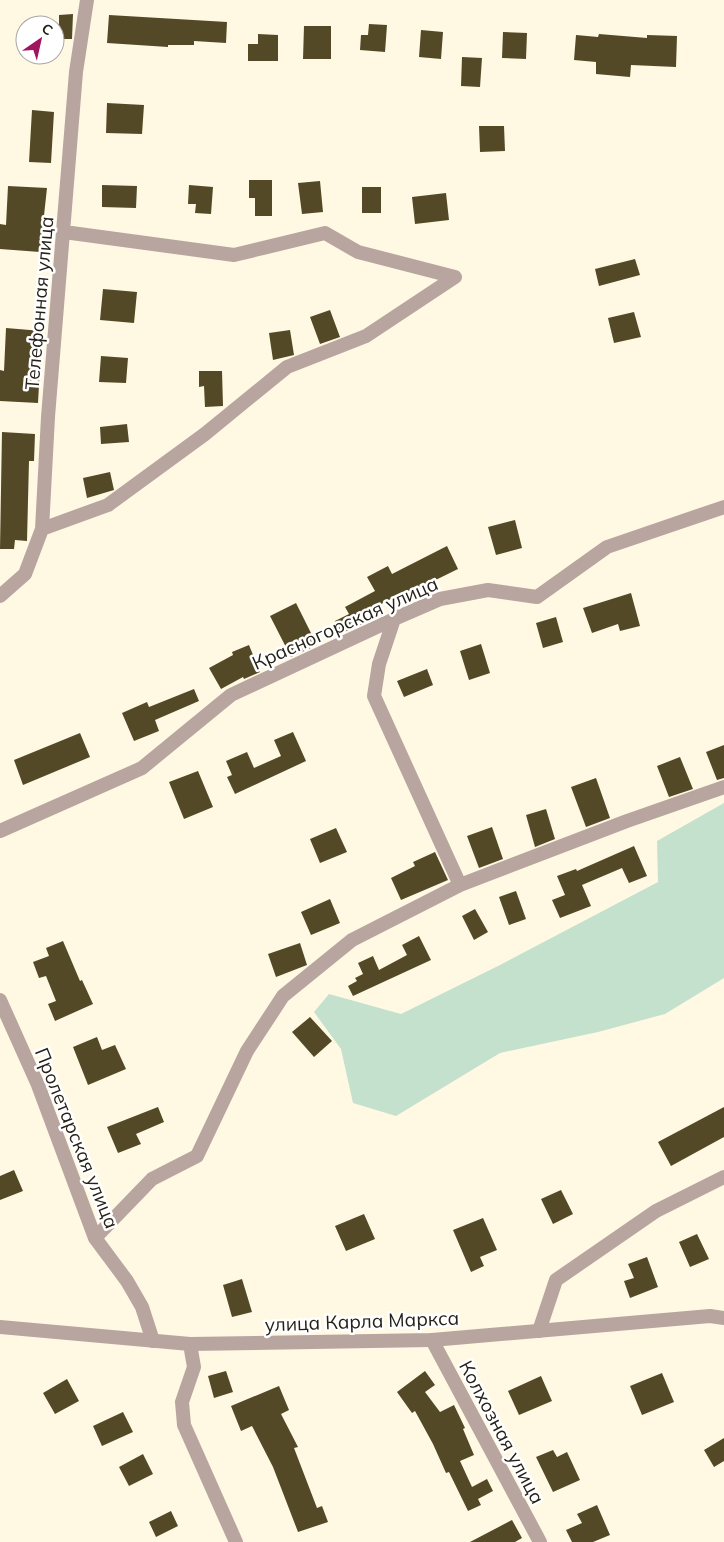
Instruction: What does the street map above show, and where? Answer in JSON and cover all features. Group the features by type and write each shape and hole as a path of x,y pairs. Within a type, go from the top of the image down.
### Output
{"street":[{"name":"Телефонная улица","path":"0,596 25,574 42,529 48,417 76,72 87,0"},
{"path":"42,529 108,505 205,434 288,367 366,336 455,277 358,252 325,233 234,255 64,232"},
{"name":"Красногорская улица","path":"0,831 142,768 231,695 394,619 440,599 488,590 537,597 607,547 724,507"},
{"path":"394,619 379,664 374,696 460,886"},
{"path":"95,1238 152,1179 196,1156 247,1051 283,996 352,940 460,886 627,821 724,787"},
{"name":"Пролетарская улица","path":"0,1000 38,1085 95,1238 127,1281 142,1307 153,1340"},
{"path":"539,1331 556,1280 656,1211 724,1176"},
{"name":"улица Карла Маркса","path":"0,1327 190,1344 432,1340 710,1316 724,1318"},
{"name":"Колхозная улица","path":"432,1340 540,1542"},
{"path":"190,1344 194,1367 182,1402 184,1425 236,1542"}],"green space":[{"path":"724,803 724,978 665,1014 598,1032 500,1053 396,1116 353,1103 341,1049 314,1012 329,994 401,1014 502,964 658,882 657,841"}],"building":[{"path":"73,14 72,39 65,39 65,15 59,15"},
{"path":"109,15 227,22 226,43 194,41 194,45 168,45 168,47 107,43"},
{"path":"369,24 387,25 385,52 360,50 361,35 368,35"},
{"path":"304,26 331,26 331,59 303,59"},
{"path":"421,30 443,32 441,59 419,57"},
{"path":"503,32 527,33 526,59 502,58"},
{"path":"258,34 278,35 278,61 248,61 248,44 258,44"},
{"path":"599,34 647,38 647,35 677,36 676,67 631,65 630,77 596,74 596,62 574,60 576,35 598,37"},
{"path":"462,57 482,58 480,87 461,86"},
{"path":"107,103 144,105 142,134 106,133"},
{"path":"32,110 54,112 51,163 29,162"},
{"path":"479,126 504,126 505,151 480,152"},
{"path":"249,180 272,180 272,216 255,216 255,198 249,198"},
{"path":"320,181 323,212 302,214 298,183"},
{"path":"102,185 137,186 136,208 102,207"},
{"path":"189,185 213,187 211,214 195,213 196,204 188,204"},
{"path":"8,186 47,188 40,252 0,249 0,224 6,225"},
{"path":"362,187 381,187 381,213 362,213"},
{"path":"446,193 449,220 415,224 412,197"},
{"path":"635,259 640,275 599,286 595,269"},
{"path":"103,289 137,292 134,323 100,320"},
{"path":"330,310 340,337 320,344 310,317"},
{"path":"634,312 641,337 614,343 608,318"},
{"path":"6,328 42,331 38,403 0,401 0,370 4,371"},
{"path":"290,330 294,355 273,360 269,333"},
{"path":"101,356 128,358 126,383 99,382"},
{"path":"199,371 222,371 223,406 205,407 204,386 199,387"},
{"path":"127,424 129,442 101,444 100,427"},
{"path":"2,432 35,434 34,461 29,461 27,541 15,540 14,549 0,549"},
{"path":"110,472 114,490 87,498 83,478"},
{"path":"515,520 522,548 496,555 488,527"},
{"path":"447,546 458,569 409,593 408,590 362,614 367,622 342,633 335,621 349,614 345,607 375,591 367,577 388,566 392,574"},
{"path":"631,593 640,626 620,631 618,624 592,633 583,608"},
{"path":"296,603 317,645 291,657 270,616"},
{"path":"556,617 563,642 543,648 536,623"},
{"path":"481,644 490,673 469,680 460,651"},
{"path":"249,645 260,672 244,679 243,677 221,689 209,668 233,655 232,652"},
{"path":"427,669 433,685 404,697 397,681"},
{"path":"194,689 199,701 155,720 159,731 134,741 122,713 147,702 149,707"},
{"path":"293,732 306,761 235,794 227,777 232,775 226,761 247,752 254,768 281,756 274,740"},
{"path":"80,733 90,757 23,785 14,760"},
{"path":"724,745 724,778 717,780 706,752"},
{"path":"680,757 693,789 669,797 657,766"},
{"path":"198,771 213,807 184,819 169,782"},
{"path":"596,778 610,818 586,827 571,787"},
{"path":"546,809 555,839 535,847 526,815"},
{"path":"492,827 503,859 479,868 467,836"},
{"path":"336,828 347,852 320,863 310,839"},
{"path":"634,846 647,876 629,883 622,868 582,885 591,906 560,918 552,900 565,895 557,876 576,869 577,871"},
{"path":"435,852 448,880 401,900 391,878 415,866 413,862"},
{"path":"516,891 526,919 509,925 499,897"},
{"path":"330,899 340,923 311,935 301,912"},
{"path":"475,909 488,932 474,940 462,916"},
{"path":"419,936 431,960 353,996 348,986 357,981 355,978 363,974 358,963 373,956 379,970 407,955 402,945"},
{"path":"63,941 80,981 82,980 93,1004 55,1021 48,1004 56,1001 46,976 39,978 33,962 49,956 46,948"},
{"path":"300,943 307,965 276,977 268,954"},
{"path":"310,1017 332,1041 314,1057 292,1032"},
{"path":"97,1037 102,1050 115,1045 126,1069 88,1085 73,1047"},
{"path":"158,1107 164,1122 136,1134 141,1144 118,1153 107,1127"},
{"path":"724,1107 724,1137 671,1166 658,1142"},
{"path":"14,1170 23,1191 0,1200 0,1176"},
{"path":"561,1190 573,1214 553,1224 541,1199"},
{"path":"364,1214 375,1239 346,1251 335,1226"},
{"path":"483,1218 497,1250 480,1257 484,1266 471,1272 453,1230"},
{"path":"697,1234 709,1259 690,1267 679,1242"},
{"path":"647,1257 658,1287 630,1298 624,1281 634,1278 628,1264"},
{"path":"242,1279 252,1312 232,1317 223,1285"},
{"path":"226,1371 233,1392 214,1398 208,1376"},
{"path":"425,1371 435,1385 425,1392 440,1412 454,1405 465,1428 463,1429 474,1455 460,1461 472,1487 487,1479 493,1491 478,1499 481,1505 468,1511 449,1472 446,1473 415,1411 412,1413 397,1392"},
{"path":"662,1373 674,1402 642,1415 630,1386"},
{"path":"541,1376 552,1401 519,1415 508,1391"},
{"path":"67,1379 79,1401 55,1414 43,1393"},
{"path":"279,1386 289,1410 281,1414 298,1447 294,1448 317,1508 322,1506 328,1522 298,1532 273,1467 252,1426 241,1431 231,1406"},
{"path":"123,1412 133,1432 102,1446 93,1426"},
{"path":"724,1438 724,1461 714,1467 704,1450"},
{"path":"553,1450 557,1457 567,1452 580,1480 553,1492 536,1457"},
{"path":"143,1454 153,1474 129,1486 119,1467"},
{"path":"597,1505 610,1535 593,1542 572,1542 566,1530 582,1523 577,1514"},
{"path":"171,1511 178,1526 156,1537 149,1522"},
{"path":"512,1520 522,1538 515,1542 470,1542"}]}
